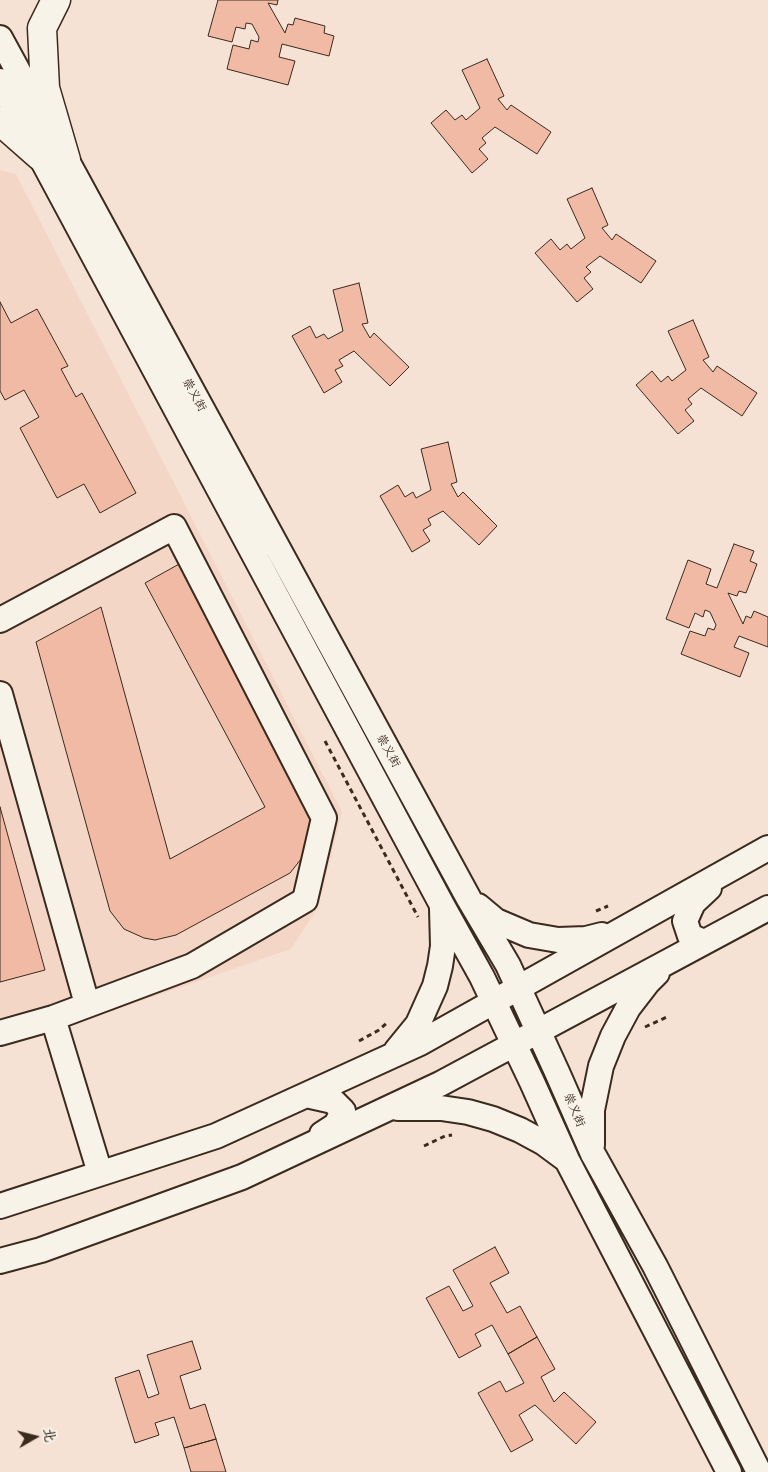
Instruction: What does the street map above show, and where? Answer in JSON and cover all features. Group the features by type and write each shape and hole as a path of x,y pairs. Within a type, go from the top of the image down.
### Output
{"main road":[{"path":"56,0 42,28 45,88 66,160"},
{"path":"0,121 40,156"}],"street":[{"name":"崇义街","path":"0,38 469,898 508,965 593,1154 654,1266 759,1472"},
{"path":"0,81 482,977 568,1160 729,1472"},
{"path":"0,620 174,527 324,818 305,900 192,966 52,1018 0,1033"},
{"path":"0,694 87,1004"},
{"path":"0,1206 216,1136 420,1043 768,848"},
{"path":"704,942 690,936 685,921 693,903 731,868"},
{"path":"469,898 496,921 529,935 558,940 586,939 614,932 640,919"},
{"path":"392,1056 418,1024 435,986 443,946 442,905"},
{"path":"0,1260 41,1250 242,1177 440,1084 768,908"},
{"path":"593,1154 591,1132 596,1088 601,1066 613,1036 628,1008 648,982 671,960"},
{"path":"52,1018 100,1174"},
{"path":"289,1155 336,1126 343,1111 333,1101 306,1095"},
{"path":"388,1108 441,1108 468,1112 493,1119 520,1130 544,1143 568,1160"}],"path":[{"path":"321,734 419,919"},
{"path":"594,912 608,906"},
{"path":"639,1034 645,1028 667,1017"},
{"path":"359,1041 379,1030 391,1019"},
{"path":"424,1146 445,1136 460,1133"}],"shaded area":[{"path":"0,170 16,174 342,812 318,908 291,949 121,1008 0,1047"}],"building":[{"path":"218,0 278,0 277,5 268,3 285,33 288,24 293,25 295,18 325,26 324,33 334,36 329,56 282,44 279,57 295,61 288,85 227,69 233,45 249,49 251,40 258,42 259,37 252,24 246,23 245,29 236,27 232,42 208,36"},
{"path":"487,59 504,96 498,99 507,110 511,105 551,132 537,154 495,127 482,138 486,143 479,149 488,159 472,173 431,123 446,110 455,120 462,115 466,120 480,108 462,70"},
{"path":"592,188 608,225 602,228 612,240 616,234 656,261 641,283 600,256 586,267 591,272 584,278 593,289 577,302 535,253 551,239 560,250 567,244 571,249 585,238 567,199"},
{"path":"359,283 368,323 362,324 370,338 374,333 409,367 390,386 354,351 339,360 343,366 335,370 342,382 324,393 292,336 310,326 316,338 324,334 328,339 343,331 333,290"},
{"path":"0,302 11,323 37,309 68,366 61,369 76,397 82,393 136,493 100,513 84,484 57,498 20,428 39,417 24,390 5,400 0,391"},
{"path":"693,320 709,357 703,360 713,372 717,366 757,393 742,416 701,388 688,399 692,404 685,410 694,421 678,434 636,385 652,371 661,382 668,376 672,381 686,370 668,331"},
{"path":"448,442 457,482 451,484 458,497 463,492 497,526 479,545 443,511 428,519 431,525 423,530 430,541 412,552 380,496 398,485 405,497 413,492 416,498 431,490 421,449"},
{"path":"734,544 754,551 750,561 757,564 746,593 739,591 737,596 728,593 743,624 746,616 751,618 754,611 768,617 768,647 739,636 734,647 749,653 740,677 681,654 690,631 705,636 708,628 714,630 716,625 710,612 705,610 703,617 695,613 689,628 666,619 688,560 711,569 706,584 717,588"},
{"path":"181,563 313,819 305,854 290,873 176,935 155,940 144,938 124,929 110,911 36,642 101,607 170,859 265,807 145,583"},
{"path":"0,807 45,970 0,982"},
{"path":"495,1247 509,1273 490,1283 507,1313 520,1306 537,1337 508,1354 492,1325 475,1334 481,1346 459,1358 426,1298 449,1286 463,1311 473,1306 453,1270"},
{"path":"537,1337 555,1369 541,1377 554,1402 564,1392 596,1422 576,1444 535,1405 519,1415 533,1440 511,1452 478,1393 500,1381 506,1392 524,1383 508,1354"},
{"path":"192,1341 201,1369 180,1376 190,1409 205,1404 216,1439 184,1448 174,1417 155,1423 159,1435 135,1443 115,1378 139,1370 148,1398 159,1394 147,1355"},
{"path":"216,1439 226,1472 191,1472 184,1448"}]}
